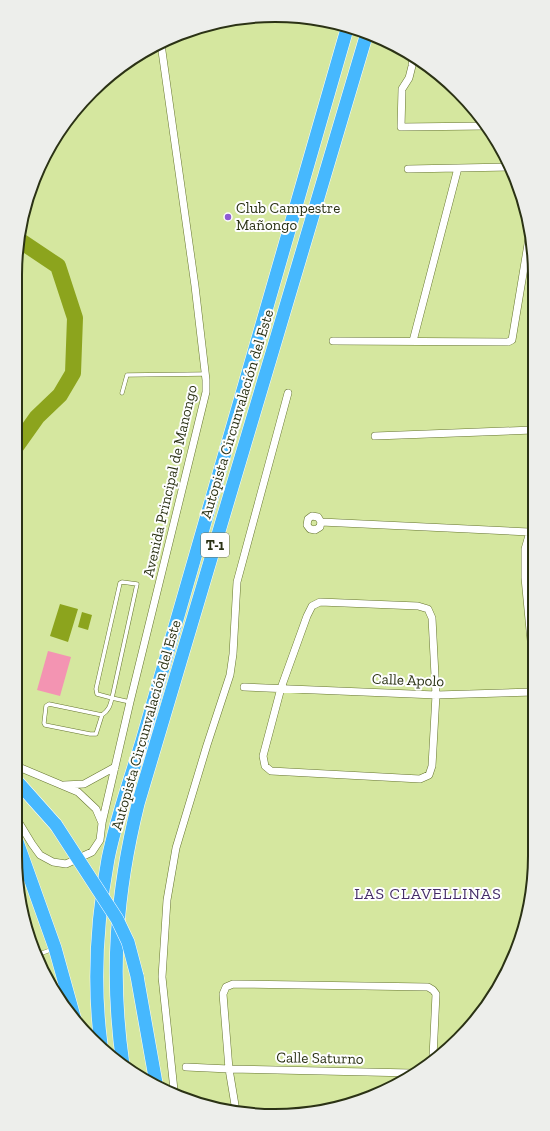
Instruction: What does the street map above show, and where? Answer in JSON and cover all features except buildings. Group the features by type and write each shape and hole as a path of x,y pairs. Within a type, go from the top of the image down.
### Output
{"highway":[{"name":"Autopista Circunvalación del Este","path":"101,1039 98,1003 98,946 104,885 115,829 144,734 346,32"},
{"name":"Autopista Circunvalación del Este","path":"122,1058 116,997 116,942 121,886 133,824 365,39"},
{"path":"22,787 56,825 117,919 128,942 137,976 155,1079"},
{"path":"22,856 55,948 71,1006"}],"street":[{"name":"Avenida Principal de Manongo","path":"22,828 40,855 53,862 66,864 92,852 100,840 102,824 130,702 206,392 206,374 195,286 162,49"},
{"path":"412,63 409,78 402,89 400,127 480,126"},
{"path":"408,169 504,167"},
{"path":"413,341 458,168"},
{"path":"332,341 508,342 512,340 527,263"},
{"path":"174,1088 162,977 167,900 176,848 230,675 233,654 237,582 288,393"},
{"path":"375,436 528,430"},
{"path":"321,522 528,532"},
{"path":"528,535 524,549 528,609"},
{"path":"320,602 418,606 428,609 432,618 436,695 432,766 429,776 420,779 271,771 265,766 264,756 281,688 312,606 320,602"},
{"name":"Calle Apolo","path":"244,687 436,695 528,692"},
{"path":"61,785 84,784 115,767"},
{"path":"22,768 78,792 96,809 102,824"},
{"path":"235,1106 229,1070 223,994 226,987 233,984 428,987 436,994 433,1053"},
{"name":"Calle Saturno","path":"186,1067 229,1070 405,1073"}],"lane":[{"path":"122,393 127,375 206,374"},
{"path":"102,715 49,704 46,706 44,723 45,725 96,734 102,715 110,706 112,698 137,584 124,582 120,583 96,689 97,694 112,698 130,702"},
{"path":"41,953 55,948"}],"shaded area":[{"path":"60,604 78,609 68,642 50,636"},
{"path":"82,612 92,615 88,630 78,627"},
{"path":"48,651 71,657 60,696 37,690"}],"waterway":[{"path":"22,438 37,417 60,395 73,373 75,318 58,266 24,243"}],"place":[{"name":"Club Campestre Mañongo","path":"228,217"}],"district":[{"name":"LAS CLAVELLINAS","path":"428,893"}]}
